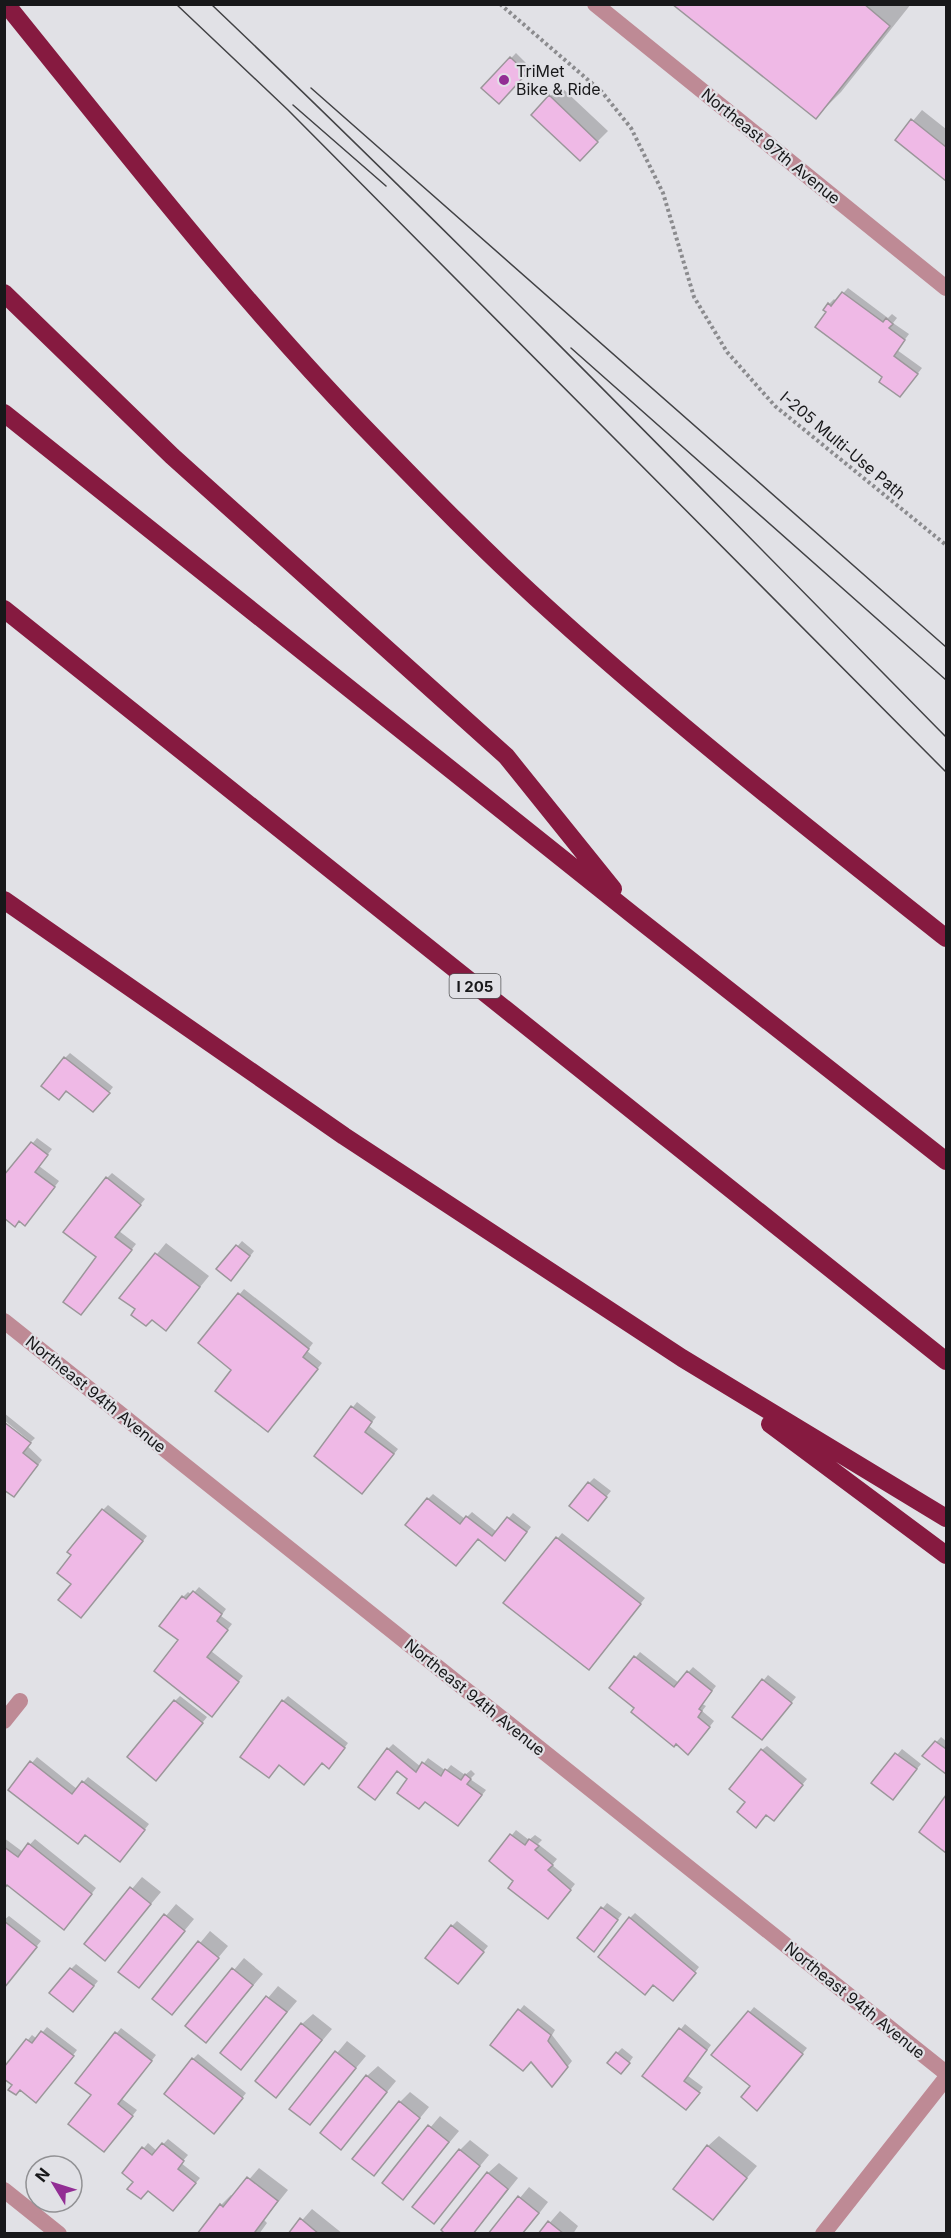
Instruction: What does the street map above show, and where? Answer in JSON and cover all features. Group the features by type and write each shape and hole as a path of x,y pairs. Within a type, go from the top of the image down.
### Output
{"highway":[{"path":"6,4 203,246 263,316 357,420 451,515 555,615 659,704 946,938"},
{"path":"4,293 172,456 506,756 633,915"},
{"path":"4,413 633,915 946,1161"},
{"name":"I 205","path":"4,609 946,1361"},
{"path":"4,900 344,1136 682,1358 946,1518"},
{"path":"682,1358 946,1555"}],"street":[{"name":"Northeast 97th Avenue","path":"595,4 946,288"},
{"name":"Northeast 94th Avenue","path":"4,1321 946,2075"},
{"path":"4,1721 20,1701"},
{"path":"823,2234 946,2075"},
{"path":"4,2190 59,2234"}],"path":[{"name":"I-205 Multi-Use Path","path":"500,4 602,92 631,128 663,193 694,297 727,352 775,406 946,545"}],"building":[{"path":"672,4 864,4 890,26 816,119"},
{"name":"TriMet Bike & Ride","path":"510,57 527,73 499,104 481,88"},
{"path":"549,95 598,142 580,161 531,115"},
{"path":"911,119 946,147 946,181 895,140"},
{"path":"842,292 883,322 886,318 893,324 889,328 905,340 894,356 918,374 900,397 879,382 882,377 815,327 826,312 823,310 828,303 831,306"},
{"path":"64,1057 110,1093 93,1112 66,1091 59,1100 41,1086"},
{"path":"31,1142 48,1155 35,1172 55,1187 25,1226 19,1221 15,1227 4,1218 4,1175"},
{"path":"106,1177 141,1205 115,1237 132,1250 81,1315 63,1302 96,1257 63,1232"},
{"path":"236,1245 250,1256 231,1281 216,1269"},
{"path":"155,1253 200,1287 166,1331 152,1320 146,1326 131,1315 135,1309 119,1298"},
{"path":"238,1293 309,1349 303,1357 318,1369 268,1432 215,1391 231,1370 198,1343"},
{"path":"351,1406 372,1422 365,1432 394,1454 362,1494 314,1456"},
{"path":"4,1422 31,1443 23,1453 38,1465 14,1497 4,1490"},
{"path":"588,1482 607,1497 588,1521 569,1506"},
{"path":"427,1498 460,1524 466,1516 492,1536 507,1517 527,1532 505,1561 478,1539 456,1566 405,1525"},
{"path":"102,1509 143,1541 81,1618 58,1600 71,1584 57,1573 71,1555 67,1552"},
{"path":"556,1537 641,1604 589,1670 503,1603"},
{"path":"193,1591 222,1614 217,1621 228,1630 207,1657 239,1682 212,1717 154,1671 178,1640 159,1626 182,1596 186,1599"},
{"path":"634,1656 674,1687 687,1671 712,1691 699,1709 702,1711 698,1717 710,1727 688,1755 676,1744 674,1747 631,1712 634,1708 609,1688"},
{"path":"762,1679 792,1703 762,1740 732,1717"},
{"path":"174,1700 203,1723 156,1781 127,1757"},
{"path":"282,1700 345,1748 329,1769 322,1763 304,1785 279,1765 269,1778 240,1757"},
{"path":"935,1741 946,1749 946,1774 922,1756"},
{"path":"387,1748 416,1772 422,1762 441,1776 445,1769 461,1780 465,1774 471,1779 467,1784 482,1795 458,1826 425,1802 419,1809 397,1793 407,1779 397,1771 375,1800 358,1787"},
{"path":"761,1749 803,1785 774,1821 766,1815 756,1828 737,1812 745,1802 729,1789"},
{"path":"895,1753 917,1769 893,1800 871,1783"},
{"path":"30,1761 72,1794 82,1781 145,1830 120,1862 85,1835 78,1844 8,1790"},
{"path":"946,1795 946,1853 919,1832"},
{"path":"510,1834 525,1845 529,1839 539,1846 535,1850 553,1865 548,1870 571,1890 548,1919 508,1888 513,1881 489,1861"},
{"path":"28,1843 92,1894 64,1930 7,1885 4,1889 4,1847 18,1857"},
{"path":"130,1887 151,1904 105,1961 84,1944"},
{"path":"601,1907 618,1920 594,1952 577,1938"},
{"path":"164,1914 185,1931 139,1988 118,1972"},
{"path":"629,1917 696,1973 673,2001 653,1985 645,1995 598,1957"},
{"path":"4,1921 37,1947 4,1988"},
{"path":"451,1925 484,1952 458,1984 425,1958"},
{"path":"198,1941 219,1958 172,2015 152,1999"},
{"path":"70,1968 94,1986 73,2012 49,1993"},
{"path":"232,1968 253,1985 206,2043 185,2026"},
{"path":"266,1996 287,2012 241,2070 220,2053"},
{"path":"518,2009 551,2035 548,2041 568,2067 552,2087 531,2062 523,2071 490,2045"},
{"path":"748,2011 803,2054 757,2111 741,2097 750,2086 711,2055"},
{"path":"301,2023 322,2040 276,2098 255,2081"},
{"path":"679,2028 707,2050 684,2081 700,2093 686,2110 642,2076"},
{"path":"41,2031 74,2056 36,2103 20,2090 16,2095 8,2090 12,2085 4,2079 4,2067 26,2039 32,2043"},
{"path":"115,2032 152,2061 118,2104 133,2116 104,2152 68,2124 91,2095 75,2083"},
{"path":"335,2051 356,2068 310,2125 289,2109"},
{"path":"616,2052 630,2063 621,2074 607,2063"},
{"path":"192,2058 243,2098 214,2134 164,2094"},
{"path":"366,2075 387,2092 341,2150 320,2133"},
{"path":"399,2101 420,2118 374,2176 352,2159"},
{"path":"428,2125 449,2142 403,2200 382,2183"},
{"path":"162,2143 184,2161 178,2169 196,2183 173,2211 148,2191 141,2199 127,2189 133,2182 122,2173 142,2147 152,2155"},
{"path":"707,2145 747,2178 713,2220 673,2189"},
{"path":"459,2149 480,2166 434,2224 412,2207"},
{"path":"487,2172 508,2189 473,2234 445,2234 441,2230"},
{"path":"247,2177 278,2201 255,2232 257,2234 197,2234 220,2204 223,2207"},
{"path":"518,2196 539,2213 522,2234 488,2234"},
{"path":"300,2218 319,2234 288,2234"},
{"path":"548,2221 564,2234 538,2234"}],"tram line":[{"path":"176,4 288,110 946,772"},
{"path":"211,4 490,276 946,737"},
{"path":"311,88 946,647"},
{"path":"293,105 386,186"},
{"path":"571,348 946,680"}],"place":[{"name":"TriMet Bike & Ride","path":"504,80"}]}
